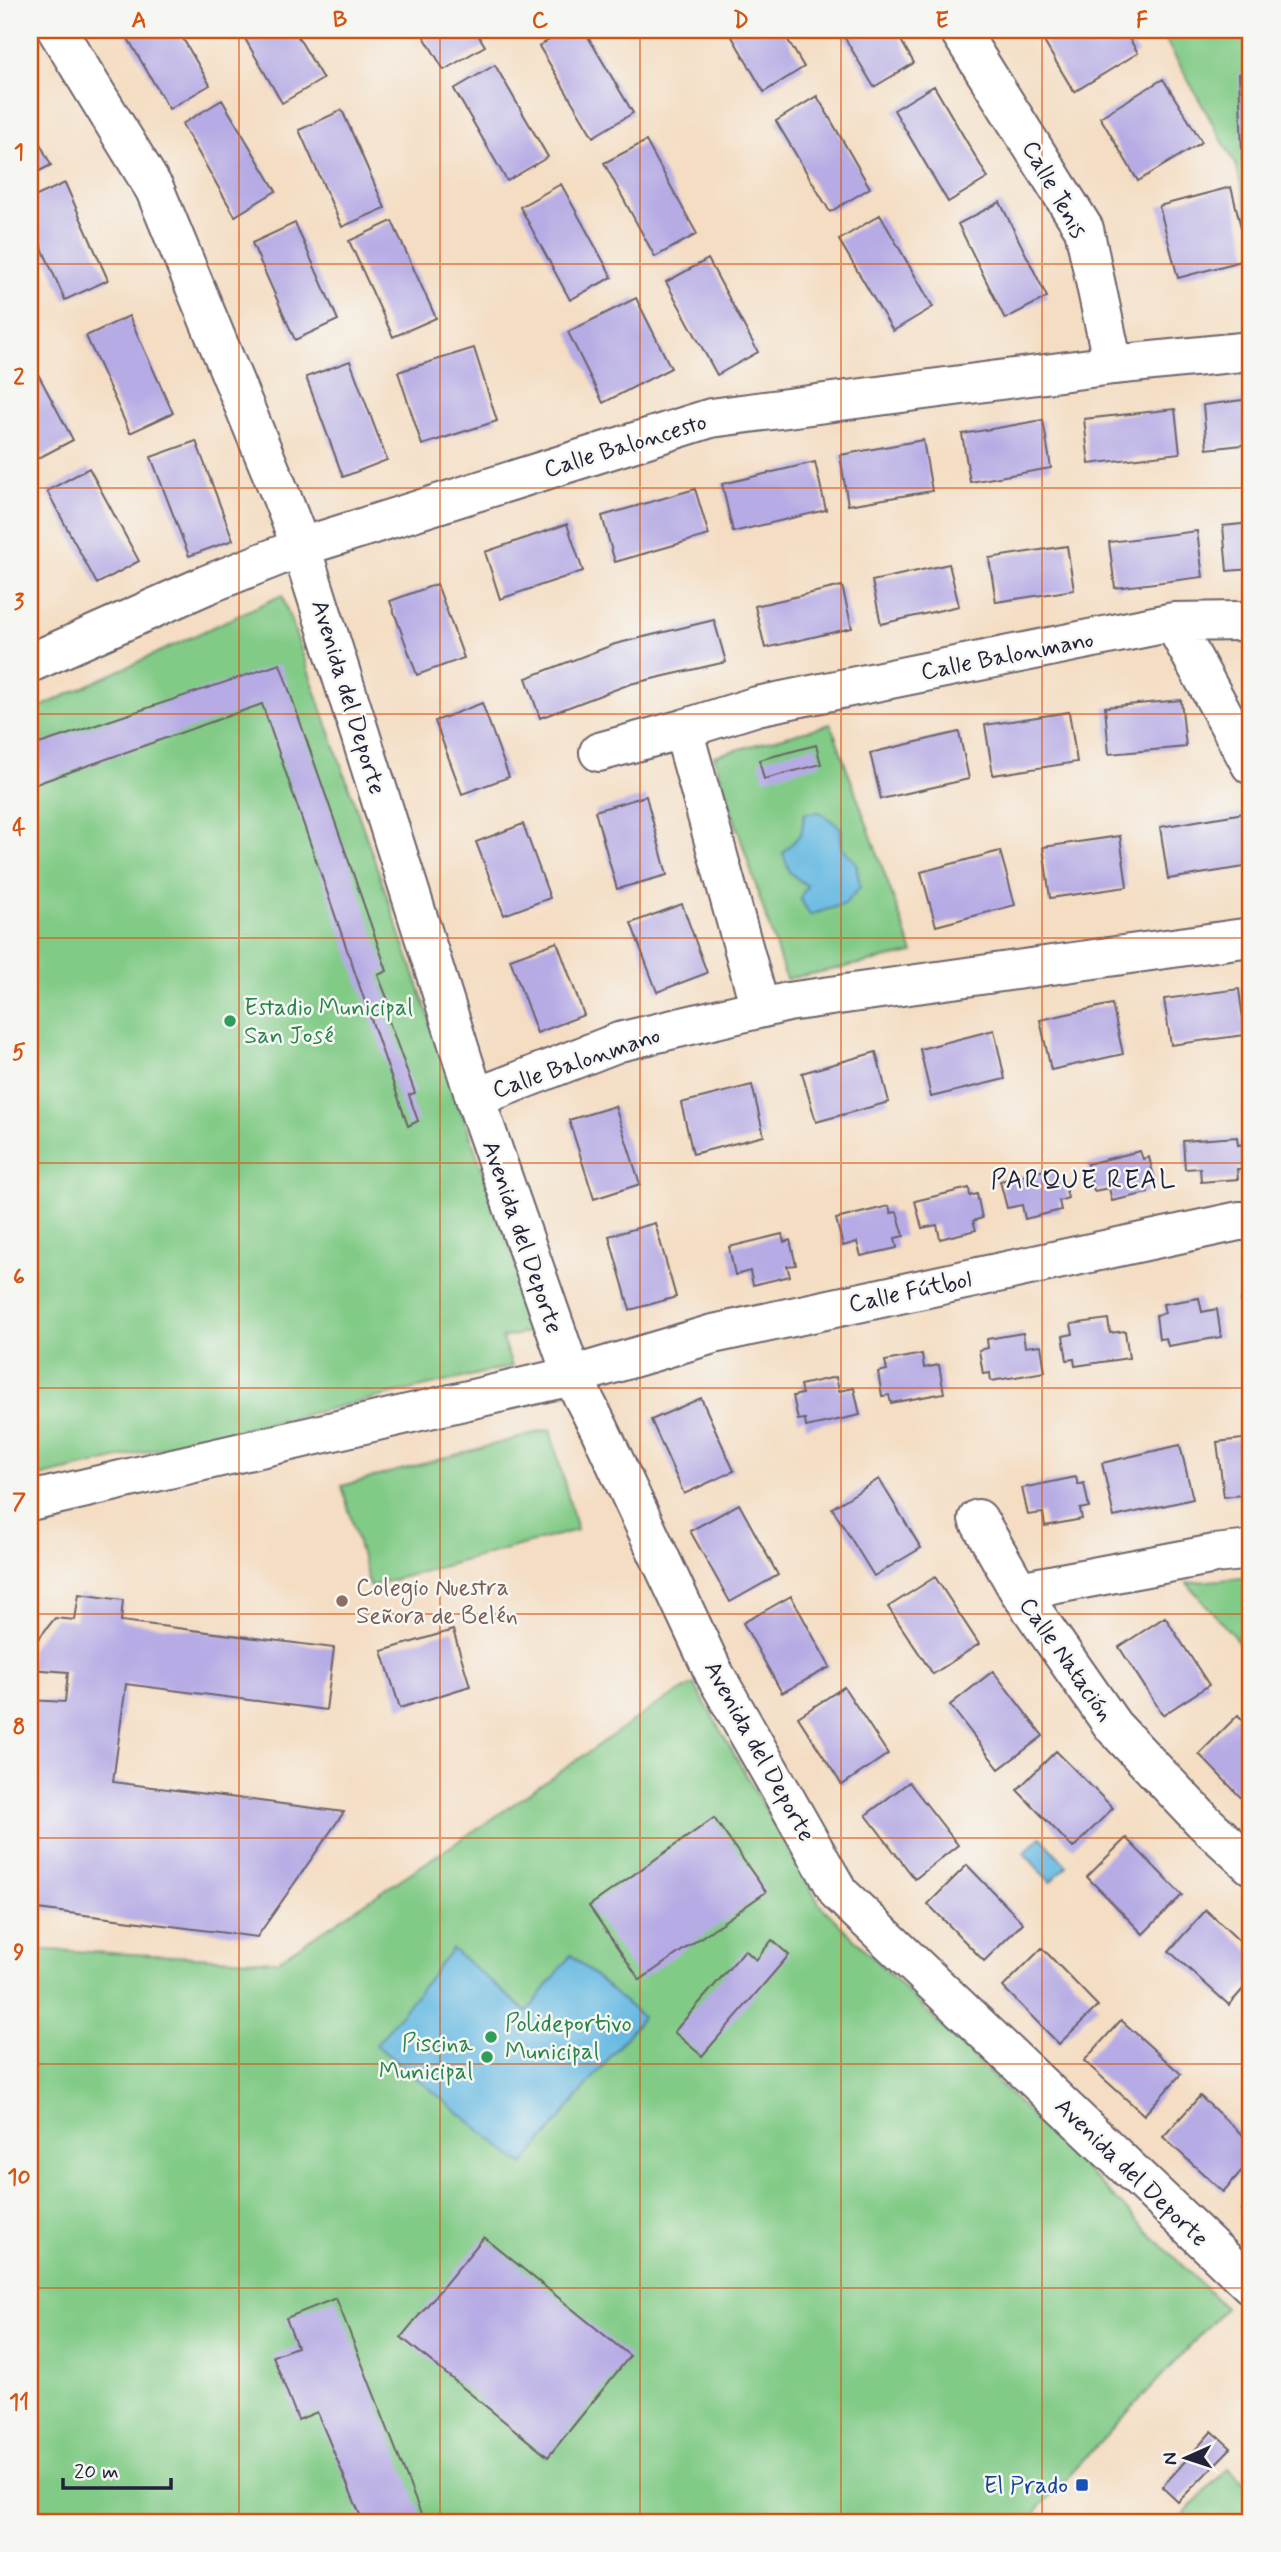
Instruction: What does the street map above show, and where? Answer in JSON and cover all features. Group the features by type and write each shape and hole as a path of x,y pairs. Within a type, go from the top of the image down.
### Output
{"street":[{"name":"Avenida del Deporte","path":"57,30 155,190 302,547 474,1098 572,1376 714,1673 839,1893 1251,2285"},
{"name":"Calle Tenis","path":"959,30 1084,229 1113,365"},
{"name":"Calle Baloncesto","path":"30,663 206,585 302,547 711,418 1113,365 1251,351"},
{"name":"Calle Balonmano","path":"599,752 757,706 1173,622 1242,621"},
{"path":"1173,622 1251,765"},
{"path":"683,729 760,1008"},
{"name":"Calle Balonmano","path":"474,1098 620,1042 788,1002 1251,937"},
{"name":"Calle Fútbol","path":"30,1501 572,1376 713,1334 1240,1221 1251,1221"},
{"path":"978,1519 1019,1591"},
{"name":"Calle Natación","path":"1251,1550 1215,1554 1019,1591 1113,1726 1203,1821 1251,1865"}],"green space":[{"path":"1160,30 1251,30 1251,223 1236,165"},
{"name":"Estadio Municipal San José","path":"282,595 538,1330 502,1338 512,1366 30,1479 30,712"},
{"path":"831,724 913,953 786,979 714,756"},
{"path":"550,1429 577,1530 370,1586 342,1486"},
{"path":"1251,1577 1251,1656 1187,1583"},
{"name":"Polideportivo Municipal","path":"694,1684 820,1905 1225,2308 1029,2519 848,2522 30,2522 30,1949 277,1961 492,1819 655,1706"},
{"path":"1228,2468 1251,2489 1251,2522 1176,2522"}],"water":[{"path":"820,812 841,828 842,847 856,863 860,887 845,904 810,915 800,898 807,886 790,873 783,853 801,834 805,813"},
{"path":"1041,1837 1067,1866 1050,1882 1024,1853"},
{"name":"Piscina Municipal","path":"452,1949 527,2012 571,1955 642,2017 523,2165 376,2045"}],"building":[{"path":"123,30 178,30 210,85 169,109"},
{"path":"240,30 294,30 323,79 282,103"},
{"path":"420,30 475,30 485,46 444,70"},
{"path":"566,30 584,30 633,113 593,137 539,46"},
{"path":"728,30 782,30 804,67 764,92"},
{"path":"840,30 895,30 914,63 874,87"},
{"path":"1037,30 1124,30 1138,53 1074,92"},
{"path":"495,65 548,157 507,181 454,89"},
{"path":"1251,73 1251,175 1243,176 1239,74"},
{"path":"1163,79 1202,142 1138,181 1100,117"},
{"path":"934,86 988,178 948,202 894,110"},
{"path":"817,96 870,188 830,212 776,121"},
{"path":"222,100 276,191 235,216 182,124"},
{"path":"342,110 385,208 342,227 299,130"},
{"path":"30,124 51,165 30,176"},
{"path":"646,141 697,234 655,257 604,163"},
{"path":"65,183 108,280 65,300 30,221 30,199"},
{"path":"561,184 612,277 570,300 520,207"},
{"path":"1231,187 1249,259 1178,278 1159,206"},
{"path":"1000,202 1047,297 1005,319 958,224"},
{"path":"880,215 933,307 893,331 839,240"},
{"path":"392,221 436,318 393,337 349,241"},
{"path":"295,223 338,320 295,340 252,243"},
{"path":"708,259 758,352 717,375 666,282"},
{"path":"636,298 671,368 603,403 568,332"},
{"path":"129,316 173,413 130,433 86,336"},
{"path":"474,348 497,421 422,445 398,372"},
{"path":"30,359 73,440 31,462 30,459"},
{"path":"350,361 387,460 343,477 306,377"},
{"path":"1251,399 1251,444 1207,449 1203,405"},
{"path":"1175,409 1180,453 1089,464 1084,419"},
{"path":"1043,420 1051,468 970,482 962,434"},
{"path":"923,440 932,491 848,505 840,455"},
{"path":"196,441 233,540 189,556 151,457"},
{"path":"815,462 826,510 733,532 722,484"},
{"path":"89,468 139,561 97,584 47,491"},
{"path":"695,489 709,535 615,562 602,516"},
{"path":"1251,523 1251,569 1227,571 1223,526"},
{"path":"567,524 583,571 500,599 485,552"},
{"path":"1197,531 1203,577 1115,588 1109,542"},
{"path":"1067,546 1074,590 996,602 989,558"},
{"path":"949,564 959,606 881,624 872,581"},
{"path":"437,584 464,658 417,675 390,601"},
{"path":"842,586 852,628 765,648 755,606"},
{"path":"714,620 726,662 630,684 540,718 526,678 615,644"},
{"path":"280,664 387,971 378,975 389,1003 383,1005 415,1093 409,1095 418,1121 408,1126 262,704 30,786 30,747"},
{"path":"1181,700 1186,747 1109,754 1105,707"},
{"path":"482,703 509,777 462,794 435,721"},
{"path":"1069,712 1077,762 993,775 985,725"},
{"path":"959,732 969,779 881,799 870,753"},
{"path":"816,745 821,764 764,779 759,760"},
{"path":"646,796 667,875 617,889 595,811"},
{"path":"1250,812 1251,866 1168,879 1160,827"},
{"path":"523,824 550,898 504,915 476,842"},
{"path":"1120,836 1127,887 1050,898 1043,847"},
{"path":"1000,851 1015,905 936,926 921,872"},
{"path":"682,904 707,973 657,992 631,923"},
{"path":"557,942 584,1015 537,1033 510,959"},
{"path":"1239,989 1245,1035 1171,1045 1164,999"},
{"path":"1112,1004 1123,1054 1051,1070 1040,1020"},
{"path":"994,1030 1005,1079 931,1097 920,1049"},
{"path":"876,1052 889,1102 816,1122 802,1073"},
{"path":"752,1085 764,1136 693,1154 681,1103"},
{"path":"615,1106 640,1184 594,1199 569,1120"},
{"path":"1237,1137 1238,1145 1245,1144 1247,1169 1237,1169 1238,1179 1201,1182 1200,1168 1185,1169 1183,1141"},
{"path":"1140,1151 1143,1159 1149,1157 1155,1181 1146,1183 1148,1193 1112,1201 1109,1188 1094,1191 1087,1164"},
{"path":"1053,1168 1055,1176 1062,1175 1068,1198 1059,1201 1061,1210 1025,1219 1022,1205 1007,1208 1000,1181"},
{"path":"969,1188 970,1196 977,1194 982,1218 973,1221 976,1230 940,1239 937,1225 922,1228 915,1201"},
{"path":"889,1206 891,1213 897,1212 904,1236 895,1238 897,1248 861,1256 857,1242 843,1246 836,1219"},
{"path":"655,1223 676,1297 630,1310 609,1236"},
{"path":"782,1234 784,1242 790,1240 796,1265 787,1266 790,1276 753,1285 750,1271 735,1275 729,1247"},
{"path":"1199,1298 1202,1312 1217,1309 1221,1337 1168,1346 1166,1338 1159,1339 1156,1315 1165,1313 1163,1304"},
{"path":"1251,1298 1251,1323 1245,1324 1241,1300"},
{"path":"1108,1319 1110,1333 1125,1331 1129,1358 1075,1366 1074,1359 1067,1360 1063,1336 1073,1334 1071,1324"},
{"path":"1023,1333 1025,1347 1041,1345 1045,1372 991,1381 990,1373 983,1374 979,1350 988,1348 987,1339"},
{"path":"922,1354 924,1368 939,1365 944,1393 891,1403 889,1395 882,1396 878,1372 887,1370 885,1361"},
{"path":"836,1377 839,1391 854,1388 860,1415 806,1427 805,1419 798,1420 793,1396 802,1394 800,1385"},
{"path":"701,1398 734,1471 684,1494 651,1420"},
{"path":"1251,1438 1251,1494 1224,1497 1217,1442"},
{"path":"1180,1445 1193,1499 1114,1517 1102,1463"},
{"path":"1076,1477 1078,1485 1084,1483 1089,1507 1080,1509 1082,1519 1045,1526 1043,1513 1028,1515 1022,1488"},
{"path":"879,1479 921,1548 874,1576 832,1508"},
{"path":"739,1504 778,1575 730,1602 690,1531"},
{"path":"935,1577 979,1644 933,1674 888,1607"},
{"path":"79,1594 123,1600 121,1621 334,1648 326,1710 126,1684 113,1782 344,1812 257,1937 30,1908 30,1700 65,1702 68,1672 30,1669 30,1649 55,1618 75,1620"},
{"path":"791,1596 830,1667 782,1693 743,1623"},
{"path":"1165,1617 1209,1685 1163,1715 1119,1647"},
{"path":"453,1630 470,1686 400,1708 382,1651"},
{"path":"993,1671 1043,1736 999,1769 950,1705"},
{"path":"844,1687 888,1754 842,1785 798,1717"},
{"path":"1238,1715 1251,1729 1251,1808 1199,1754"},
{"path":"1056,1751 1113,1808 1073,1848 1017,1790"},
{"path":"909,1782 958,1845 915,1879 866,1815"},
{"path":"714,1818 766,1892 640,1980 589,1906"},
{"path":"1126,1838 1182,1895 1143,1934 1087,1877"},
{"path":"967,1865 1023,1923 984,1961 928,1904"},
{"path":"1206,1910 1251,1952 1251,1980 1229,2005 1169,1951"},
{"path":"772,1940 789,1955 702,2056 674,2032 745,1950 756,1960"},
{"path":"1042,1948 1098,2006 1059,2044 1003,1987"},
{"path":"1121,2020 1181,2074 1144,2115 1084,2061"},
{"path":"1200,2096 1251,2143 1251,2160 1223,2192 1163,2137"},
{"path":"1251,2199 1251,2220 1241,2211"},
{"path":"484,2237 630,2356 548,2457 401,2337"},
{"path":"336,2298 424,2522 363,2522 317,2412 298,2420 273,2356 297,2347 286,2318"},
{"path":"1212,2431 1231,2448 1178,2502 1162,2487"}],"place":[{"name":"Estadio Municipal San José","path":"230,1021"},
{"name":"Colegio Nuestra Señora de Belén","path":"342,1601"},
{"name":"Polideportivo Municipal","path":"491,2037"},
{"name":"Piscina Municipal","path":"487,2057"},
{"name":"El Prado","path":"1082,2485"}],"district":[{"name":"PARQUE REAL","path":"1084,1179"}]}
